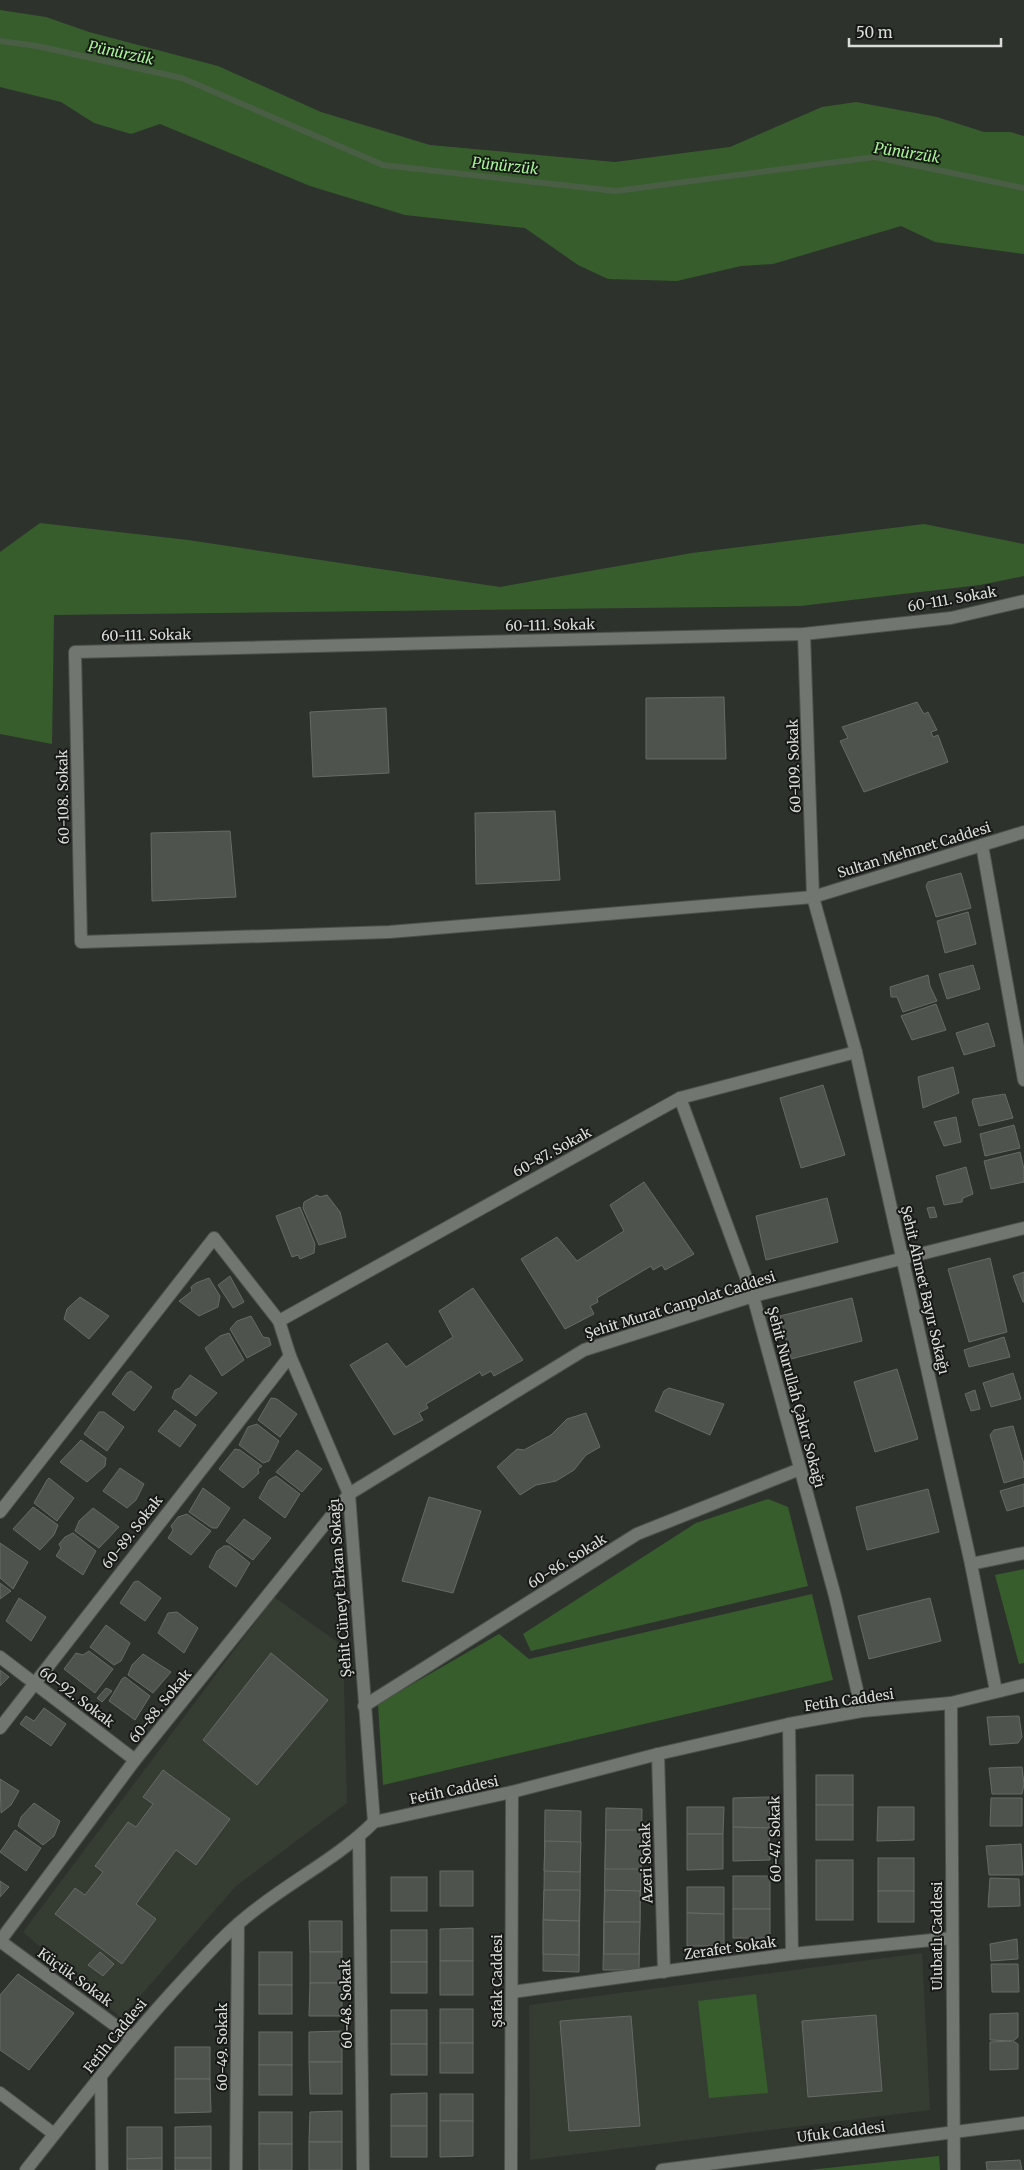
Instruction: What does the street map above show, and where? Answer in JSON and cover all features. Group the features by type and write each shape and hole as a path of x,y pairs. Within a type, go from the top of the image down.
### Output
{"street":[{"name":"60-111. Sokak","path":"75,652 804,634 951,618 1024,601"},
{"name":"60-109. Sokak","path":"804,634 813,898"},
{"name":"60-108. Sokak","path":"75,652 81,942"},
{"name":"Sultan Mehmet Caddesi","path":"81,942 389,932 813,898 1024,832"},
{"path":"982,845 1024,1080"},
{"name":"Şehit Ahmet Bayır Sokağı","path":"813,898 856,1052 903,1258 996,1691"},
{"name":"60-87. Sokak","path":"279,1321 680,1098 856,1052"},
{"name":"Şehit Nurullah Çakır Sokağı","path":"680,1098 753,1296 835,1596 862,1711"},
{"name":"Şehit Murat Canpolat Caddesi","path":"349,1494 584,1350 753,1296 1024,1228"},
{"name":"Şehit Cüneyt Erkan Sokağı","path":"0,1512 214,1238 279,1321 290,1356 349,1494 374,1822"},
{"name":"60-89. Sokak","path":"0,1728 33,1683 290,1356"},
{"name":"60-86. Sokak","path":"364,1706 637,1534 800,1469"},
{"name":"60-88. Sokak","path":"0,1941 135,1760 349,1494"},
{"path":"970,1564 1024,1553"},
{"name":"60-92. Sokak","path":"0,1657 135,1760"},
{"name":"Fetih Caddesi","path":"26,2170 131,2037 195,1967 238,1924 276,1894 359,1837 374,1822 512,1792 658,1754 789,1724 862,1711 951,1703 1024,1685"},
{"name":"Ulubatlı Caddesi","path":"951,1703 954,2170"},
{"name":"60-47. Sokak","path":"789,1724 792,1954"},
{"name":"Azeri Sokak","path":"658,1754 664,1972"},
{"name":"Şafak Caddesi","path":"511,2170 512,1792"},
{"name":"60-48. Sokak","path":"359,1837 363,2170"},
{"name":"60-49. Sokak","path":"236,2170 238,1924"},
{"name":"Zerafet Sokak","path":"512,1992 792,1954 952,1938"},
{"name":"Küçük Sokak","path":"0,1941 131,2037"},
{"path":"100,2077 102,2170"},
{"path":"0,2093 54,2134"},
{"name":"Ufuk Caddesi","path":"662,2170 1024,2123"}],"shaded area":[{"path":"274,1597 343,1646 347,1803 236,1886 121,2018 23,1932"},
{"path":"922,1953 930,2110 530,2160 529,2005"}],"green space":[{"path":"0,10 46,17 89,32 218,66 321,112 430,145 615,162 730,147 822,107 856,102 937,117 984,132 1010,132 1024,136 1024,254 935,242 901,226 773,264 741,266 677,281 608,279 578,265 525,228 405,215 310,186 160,124 131,134 94,123 61,102 0,87"},
{"path":"40,523 188,540 500,587 692,553 924,524 1024,544 1024,576 980,585 800,606 54,615 52,744 0,734 0,552"},
{"path":"768,1499 788,1507 808,1586 531,1651 523,1634 696,1523"},
{"path":"1024,1569 1024,1663 1019,1664 995,1575"},
{"path":"812,1594 833,1680 383,1785 378,1704 499,1634 529,1659"},
{"path":"756,1994 768,2093 709,2098 698,2001"},
{"path":"939,2156 940,2170 809,2170"}],"building":[{"path":"724,697 726,759 646,759 646,698"},
{"path":"917,702 924,714 928,712 937,730 931,732 933,737 938,735 948,762 864,792 840,741 848,738 842,727"},
{"path":"386,708 389,773 313,777 310,712"},
{"path":"555,811 560,880 476,884 475,813"},
{"path":"230,831 236,897 152,901 151,833"},
{"path":"961,873 971,908 936,917 926,886 928,882"},
{"path":"968,912 976,944 945,953 937,921"},
{"path":"973,965 980,989 947,999 939,974"},
{"path":"928,975 930,986 937,1001 903,1012 897,997 891,997 890,987"},
{"path":"936,1004 946,1030 912,1040 901,1016"},
{"path":"988,1023 995,1046 964,1055 956,1033"},
{"path":"953,1067 959,1093 923,1108 918,1077"},
{"path":"823,1085 845,1155 801,1168 780,1098"},
{"path":"1005,1094 1013,1118 979,1126 972,1102 973,1099"},
{"path":"956,1117 961,1142 944,1146 934,1122"},
{"path":"1014,1125 1020,1148 985,1156 980,1134"},
{"path":"1020,1152 1024,1169 1024,1182 991,1189 984,1161"},
{"path":"966,1167 973,1194 963,1198 962,1202 944,1205 936,1176"},
{"path":"644,1182 694,1254 665,1270 662,1265 653,1270 651,1266 597,1298 598,1302 590,1306 594,1314 565,1329 521,1259 557,1237 577,1261 624,1231 610,1205"},
{"path":"317,1195 320,1197 327,1195 340,1212 346,1237 319,1245 303,1208 304,1202"},
{"path":"827,1198 838,1242 766,1260 756,1216"},
{"path":"300,1207 315,1244 314,1253 300,1259 298,1255 292,1257 276,1216"},
{"path":"934,1207 937,1217 930,1218 927,1208"},
{"path":"990,1258 1007,1332 969,1342 948,1269"},
{"path":"1024,1272 1024,1302 1023,1302 1013,1276"},
{"path":"230,1276 244,1302 233,1308 218,1285"},
{"path":"209,1278 220,1296 218,1307 199,1316 179,1301 192,1291 191,1287 196,1283"},
{"path":"473,1288 523,1360 494,1376 491,1371 482,1376 480,1372 426,1404 428,1408 419,1413 423,1420 394,1435 350,1365 387,1343 406,1367 453,1337 439,1311"},
{"path":"80,1297 109,1316 89,1339 64,1319 67,1309"},
{"path":"852,1298 862,1341 791,1359 780,1316"},
{"path":"251,1316 263,1337 269,1338 271,1345 247,1358 230,1329 237,1321"},
{"path":"229,1333 244,1360 222,1376 205,1348 220,1336"},
{"path":"1004,1337 1010,1357 969,1367 964,1350"},
{"path":"897,1369 918,1439 875,1452 854,1382"},
{"path":"131,1371 152,1387 134,1411 112,1394 127,1373"},
{"path":"1013,1373 1021,1399 991,1407 983,1383"},
{"path":"190,1375 217,1393 196,1416 172,1398 175,1390 180,1388"},
{"path":"669,1388 724,1404 710,1435 655,1411 664,1391"},
{"path":"975,1390 980,1409 971,1411 965,1394"},
{"path":"271,1398 277,1399 297,1414 280,1437 258,1420"},
{"path":"175,1410 196,1425 180,1447 158,1431"},
{"path":"99,1412 104,1412 124,1427 107,1451 84,1434"},
{"path":"586,1413 600,1447 586,1455 574,1470 556,1481 536,1485 520,1495 497,1467 517,1449 524,1450 551,1435 567,1419"},
{"path":"257,1424 279,1441 269,1461 263,1463 239,1445 248,1427"},
{"path":"1013,1426 1024,1464 1024,1477 1004,1483 990,1435 994,1430"},
{"path":"81,1440 106,1458 105,1466 87,1482 60,1462"},
{"path":"235,1449 240,1450 262,1466 258,1469 259,1473 243,1488 219,1469"},
{"path":"297,1450 322,1469 302,1492 276,1472"},
{"path":"120,1468 144,1484 136,1500 127,1508 103,1491"},
{"path":"276,1476 300,1494 285,1518 259,1498 269,1480"},
{"path":"49,1478 74,1498 57,1521 34,1503"},
{"path":"1024,1484 1024,1506 1007,1511 1000,1491"},
{"path":"203,1488 230,1508 217,1528 212,1528 189,1512"},
{"path":"928,1489 939,1532 867,1550 856,1507"},
{"path":"429,1497 481,1511 453,1593 402,1581"},
{"path":"33,1507 58,1525 54,1535 40,1550 13,1529"},
{"path":"93,1508 119,1527 99,1548 75,1531 79,1521"},
{"path":"187,1514 211,1531 191,1555 168,1538 173,1530 171,1526 178,1517"},
{"path":"244,1519 271,1538 253,1560 226,1541"},
{"path":"73,1533 96,1551 83,1575 56,1556 61,1548 59,1544 65,1537"},
{"path":"0,1543 28,1562 13,1589 0,1578"},
{"path":"224,1546 229,1546 250,1563 236,1587 209,1567 217,1551"},
{"path":"138,1581 161,1598 145,1621 120,1603 134,1582"},
{"path":"0,1583 11,1591 0,1599"},
{"path":"19,1598 46,1617 31,1641 6,1621"},
{"path":"930,1598 941,1641 869,1659 858,1616"},
{"path":"177,1612 198,1628 184,1653 158,1633 168,1613"},
{"path":"106,1625 130,1643 121,1661 114,1665 90,1647"},
{"path":"89,1651 113,1669 95,1693 64,1669 76,1653 83,1655"},
{"path":"271,1653 328,1700 257,1785 203,1740"},
{"path":"143,1654 171,1672 153,1693 128,1675 132,1665"},
{"path":"0,1670 9,1677 0,1686"},
{"path":"125,1677 150,1696 135,1720 109,1701"},
{"path":"106,1688 112,1691 102,1702 97,1698"},
{"path":"44,1708 66,1724 51,1746 20,1724 26,1716 34,1721"},
{"path":"1019,1716 1022,1737 1018,1743 990,1745 987,1717"},
{"path":"1022,1767 1024,1784 1022,1794 992,1794 989,1768"},
{"path":"163,1770 230,1819 196,1865 176,1850 136,1904 156,1919 122,1964 55,1914 75,1888 85,1895 103,1872 95,1866 128,1822 136,1827 153,1804 143,1797"},
{"path":"816,1775 853,1775 853,1805 816,1805"},
{"path":"0,1779 19,1791 11,1805 1,1813"},
{"path":"770,1797 769,1828 733,1827 733,1798"},
{"path":"991,1798 1022,1798 1022,1826 990,1826"},
{"path":"34,1803 60,1821 54,1836 43,1845 18,1826 21,1817"},
{"path":"816,1805 853,1805 853,1840 816,1840"},
{"path":"687,1807 724,1807 723,1834 687,1834"},
{"path":"878,1807 914,1807 914,1840 877,1841"},
{"path":"606,1808 642,1809 639,1970 603,1970"},
{"path":"545,1810 581,1811 579,1972 543,1971"},
{"path":"733,1827 769,1828 770,1860 733,1861"},
{"path":"15,1830 41,1848 26,1871 0,1852"},
{"path":"606,1830 641,1830 641,1869 605,1869"},
{"path":"687,1834 723,1834 723,1869 687,1870"},
{"path":"545,1841 581,1842 580,1872 544,1871"},
{"path":"1021,1844 1023,1875 989,1875 986,1846"},
{"path":"878,1858 914,1858 914,1891 878,1891"},
{"path":"816,1860 853,1860 853,1920 816,1920"},
{"path":"440,1871 473,1871 473,1906 440,1906"},
{"path":"733,1876 770,1876 770,1909 733,1909"},
{"path":"391,1877 427,1877 427,1911 391,1911"},
{"path":"990,1878 1019,1879 1020,1906 988,1907"},
{"path":"0,1881 9,1887 0,1897"},
{"path":"687,1887 724,1887 724,1914 687,1913"},
{"path":"544,1890 580,1890 579,1921 543,1920"},
{"path":"605,1890 640,1891 640,1922 604,1922"},
{"path":"878,1891 914,1891 914,1922 878,1922"},
{"path":"733,1909 770,1909 770,1938 733,1938"},
{"path":"687,1913 724,1914 724,1946 687,1946"},
{"path":"543,1920 579,1921 579,1955 543,1954"},
{"path":"309,1921 342,1921 342,1952 310,1952"},
{"path":"604,1922 640,1922 639,1954 604,1954"},
{"path":"473,1928 473,1961 440,1961 440,1929"},
{"path":"391,1930 427,1930 427,1962 391,1962"},
{"path":"1017,1939 1018,1959 991,1961 990,1944"},
{"path":"100,1952 114,1964 103,1976 88,1965"},
{"path":"259,1952 292,1952 292,1985 259,1985"},
{"path":"310,1952 342,1952 342,1983 310,1983"},
{"path":"440,1961 473,1961 473,1995 440,1995"},
{"path":"391,1962 427,1962 427,1993 391,1993"},
{"path":"991,1964 1018,1964 1019,1992 992,1992"},
{"path":"18,1974 74,2013 29,2070 0,2050 0,1995"},
{"path":"310,1983 342,1983 342,2016 309,2016"},
{"path":"259,1985 292,1985 292,2014 259,2014"},
{"path":"440,2009 473,2009 473,2043 440,2043"},
{"path":"391,2010 427,2010 427,2044 391,2044"},
{"path":"1018,2013 1018,2037 1013,2041 1018,2044 1018,2069 990,2070 990,2042 1012,2041 990,2040 990,2014"},
{"path":"876,2015 882,2091 808,2097 802,2021"},
{"path":"631,2016 640,2126 569,2131 560,2021"},
{"path":"342,2031 342,2062 309,2062 309,2032"},
{"path":"259,2032 292,2032 292,2065 259,2065"},
{"path":"440,2043 473,2043 473,2073 440,2073"},
{"path":"391,2044 427,2044 427,2075 391,2075"},
{"path":"175,2047 210,2047 210,2079 175,2079"},
{"path":"309,2062 342,2062 342,2094 310,2094"},
{"path":"259,2065 292,2065 292,2095 259,2095"},
{"path":"175,2079 210,2079 211,2112 175,2113"},
{"path":"427,2093 427,2126 391,2126 391,2094"},
{"path":"440,2094 473,2094 473,2121 440,2121"},
{"path":"342,2111 342,2142 309,2142 310,2112"},
{"path":"259,2112 292,2112 292,2144 259,2144"},
{"path":"440,2121 473,2121 473,2156 440,2157"},
{"path":"211,2126 211,2158 175,2158 175,2127"},
{"path":"391,2126 427,2126 427,2157 391,2157"},
{"path":"127,2127 162,2127 162,2158 127,2159"},
{"path":"309,2142 342,2142 342,2170 309,2170"},
{"path":"259,2144 292,2144 292,2170 259,2170"},
{"path":"162,2158 162,2170 127,2170 127,2159"},
{"path":"175,2158 211,2158 211,2170 175,2170"},
{"path":"1020,2160 1022,2170 987,2170 986,2162"}],"waterway":[{"name":"Pünürzük","path":"0,41 37,46 182,78 383,165 616,191 875,157 1024,188"}]}
